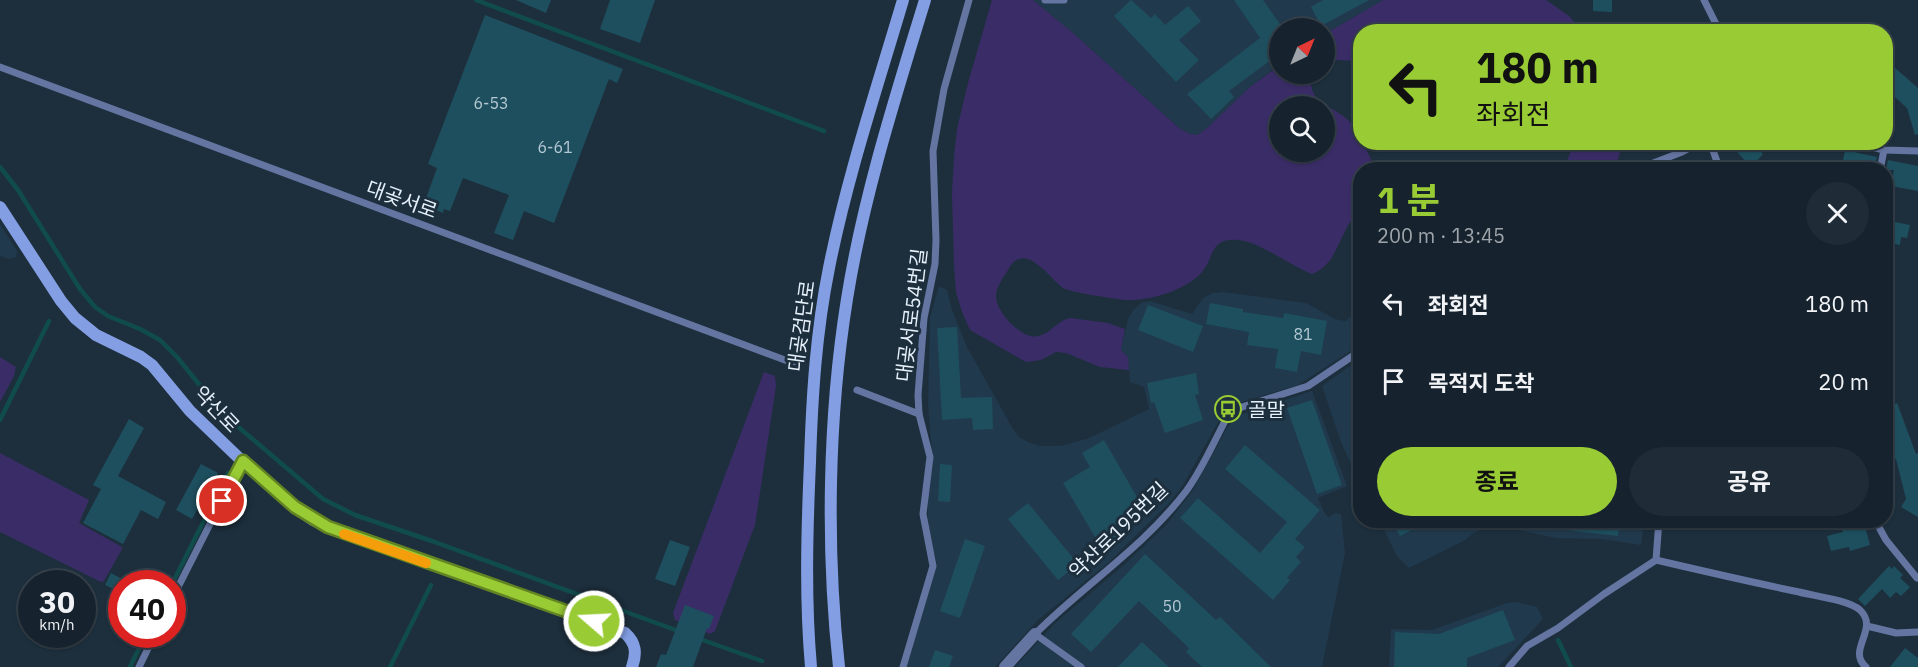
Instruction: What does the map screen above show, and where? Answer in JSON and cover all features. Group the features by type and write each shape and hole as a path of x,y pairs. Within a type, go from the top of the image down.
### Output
{"main road":[{"name":"대곶검단로","path":"811,667 807,623 808,514 813,388 822,311 839,227 903,0"},
{"path":"839,667 834,625 832,491 837,380 847,299 861,225 925,0"},
{"name":"약산로","path":"0,207 61,301 75,318 96,335 141,357 152,365 190,411 295,507 313,520 335,530 625,633 635,645 636,653 632,667"}],"street":[{"name":"약산로195번길","path":"1005,667 1035,634"}],"lane":[{"name":"대곶서로54번길","path":"903,667 933,566 923,514 930,457 919,414 918,395 922,336 936,248 932,166 934,135 944,89 969,0"},
{"path":"1045,0 1064,0"},
{"path":"1704,0 1716,24"},
{"name":"대곶서로","path":"0,67 793,363"},
{"path":"1656,162 1684,150"},
{"path":"1882,162 1884,150 1918,151"},
{"name":"약산로195번길","path":"1035,634 1121,560 1154,528 1188,489 1226,421 1234,412 1242,407 1308,386 1353,356"},
{"path":"857,390 919,414"},
{"path":"186,572 243,461"},
{"path":"1656,560 1658,528"},
{"path":"1879,528 1886,540 1917,578"},
{"path":"1509,667 1527,646 1558,628 1656,560 1852,605 1863,613 1867,626 1858,653 1861,663 1866,667"},
{"path":"1867,626 1896,633 1918,632"},
{"path":"1035,634 1081,667"},
{"path":"139,667 148,648"}],"shaded area":[{"path":"992,0 1033,0 1179,128 1190,134 1197,135 1206,129 1251,86 1269,73 1269,84 1311,84 1316,96 1269,96 1269,162 1335,162 1335,111 1353,127 1353,150 1366,150 1372,162 1353,162 1353,218 1330,260 1312,274 1246,241 1229,240 1217,245 1201,273 1185,285 1156,297 1125,300 1067,290 1031,260 1025,258 1013,262 1001,281 996,296 999,308 1019,331 1030,336 1041,335 1070,318 1108,323 1125,329 1121,350 1128,357 1129,370 1100,367 1066,353 1056,352 1041,360 1026,362 970,330 956,292 952,192 957,129 968,83"},
{"path":"1033,0 1383,0 1335,28 1335,18 1269,18 1269,72 1197,135 1179,128"},
{"path":"1383,0 1546,0 1569,16 1576,24 1353,24 1353,61 1335,61 1335,28"},
{"path":"1571,150 1621,150 1616,162 1567,162"},
{"path":"0,224 17,251 16,257 9,259 0,256"},
{"path":"939,286 947,290 952,310 967,347 1013,429 1019,437 1040,446 1061,446 1089,438 1149,409 1144,387 1130,382 1128,357 1121,350 1128,319 1141,303 1150,301 1192,314 1203,298 1213,293 1223,292 1306,303 1335,319 1345,321 1353,315 1353,350 1298,385 1238,403 1228,410 1221,417 1182,487 1167,505 1109,562 1038,620 995,667 906,667 937,563 930,538 928,517 928,494 933,462 928,405 930,317"},
{"path":"0,357 16,367 14,376 0,402"},
{"path":"1353,364 1353,469 1341,442 1322,386"},
{"path":"764,372 775,376 776,386 755,525 715,631 710,634 675,620 673,613"},
{"path":"1312,391 1347,486 1318,498 1328,517 1336,513 1341,514 1345,553 1322,667 1015,667 1054,624 1126,563 1167,524 1193,490 1227,428 1237,416"},
{"path":"0,453 89,500 79,523 122,549 110,570 108,570 104,581 101,582 96,580 96,570 77,570 0,532"},
{"path":"1383,528 1486,528 1409,568 1396,555"},
{"path":"1509,528 1643,528 1641,545 1601,539 1556,538"},
{"path":"1517,602 1537,607 1543,619 1498,667 1389,667 1391,629 1432,630 1507,603"}],"building":[{"path":"516,0 551,0 546,13"},
{"path":"610,0 655,0 640,43 600,29"},
{"path":"1131,0 1151,18 1155,14 1165,25 1188,6 1201,21 1179,40 1199,60 1176,82 1114,16"},
{"path":"1234,0 1263,0 1276,18 1269,18 1269,61 1229,91 1234,97 1211,119 1187,94 1260,38"},
{"path":"1323,0 1369,0 1335,18 1317,18 1311,7"},
{"path":"1593,0 1612,0 1612,12 1593,11"},
{"path":"485,15 623,69 617,83 609,79 554,223 524,211 513,240 494,233 509,195 463,178 450,211 444,209 443,213 431,208 432,203 425,201 437,168 428,164"},
{"path":"1893,66 1918,88 1918,134 1915,135 1907,108 1893,95"},
{"path":"1735,150 1759,150 1763,154 1756,162 1746,162"},
{"path":"1845,150 1877,157 1876,162 1843,162"},
{"path":"1888,160 1918,166 1918,191 1893,186 1893,162 1888,162"},
{"path":"1893,221 1910,225 1907,238 1901,237 1900,245 1893,244"},
{"path":"1210,303 1243,309 1243,312 1283,318 1284,313 1327,321 1321,355 1301,351 1297,372 1275,368 1278,349 1247,345 1249,332 1206,324"},
{"path":"1148,305 1203,326 1193,352 1138,330"},
{"path":"957,327 961,398 992,397 993,429 973,430 972,418 942,420 937,328"},
{"path":"1196,373 1199,394 1195,395 1203,420 1165,433 1154,402 1151,403 1147,383"},
{"path":"1312,400 1342,485 1317,494 1287,408"},
{"path":"1897,403 1916,454 1918,453 1918,517 1901,507 1906,499 1896,459 1893,460 1893,404"},
{"path":"129,419 144,428 118,476 166,502 158,519 141,510 123,544 83,523 101,489 93,485"},
{"path":"1104,440 1141,504 1130,510 1137,522 1120,530 1123,535 1101,547 1063,483 1090,467 1082,453"},
{"path":"1245,445 1320,510 1295,539 1305,547 1296,557 1301,562 1287,578 1290,580 1273,600 1180,518 1198,498 1260,553 1287,522 1225,469"},
{"path":"201,464 218,473 192,519 176,510"},
{"path":"940,464 952,465 950,502 938,501"},
{"path":"1028,503 1078,564 1058,580 1008,519"},
{"path":"1396,528 1416,528 1400,536"},
{"path":"1549,528 1619,528 1618,536"},
{"path":"1842,528 1866,528 1870,545 1850,551 1849,547 1831,551 1827,536 1843,532"},
{"path":"965,539 985,546 960,618 940,611"},
{"path":"670,540 690,547 675,586 655,579"},
{"path":"1145,554 1216,620 1220,617 1271,667 1202,667 1186,652 1189,648 1139,601 1091,652 1071,634"},
{"path":"1889,566 1892,569 1894,566 1903,575 1900,578 1910,587 1901,596 1896,592 1890,598 1882,589 1865,606 1858,599"},
{"path":"685,605 714,616 709,629 707,628 693,667 656,667 661,654 666,655"},
{"path":"1503,610 1515,640 1467,658 1467,667 1394,667 1395,632 1439,634"},
{"path":"1142,642 1169,667 1118,667"},
{"path":"1905,648 1918,658 1918,667 1890,667"},
{"path":"935,650 953,656 949,667 929,667"}],"waterway":[{"path":"476,0 824,131"},
{"path":"0,167 18,190 80,289 95,307 108,316 160,340 236,425 323,499 355,515 681,632"},
{"path":"0,420 49,321"},
{"path":"179,570 228,473"},
{"path":"390,667 431,585"},
{"path":"697,638 762,661"},
{"path":"1558,640 1571,667"},
{"path":"130,667 139,648"}],"slow traffic":[{"path":"344,534 426,563"}],"place":[{"name":"골말","path":"1228,409"}],"route":[{"path":"222,501 243,461 295,507 328,527 594,621"}]}
